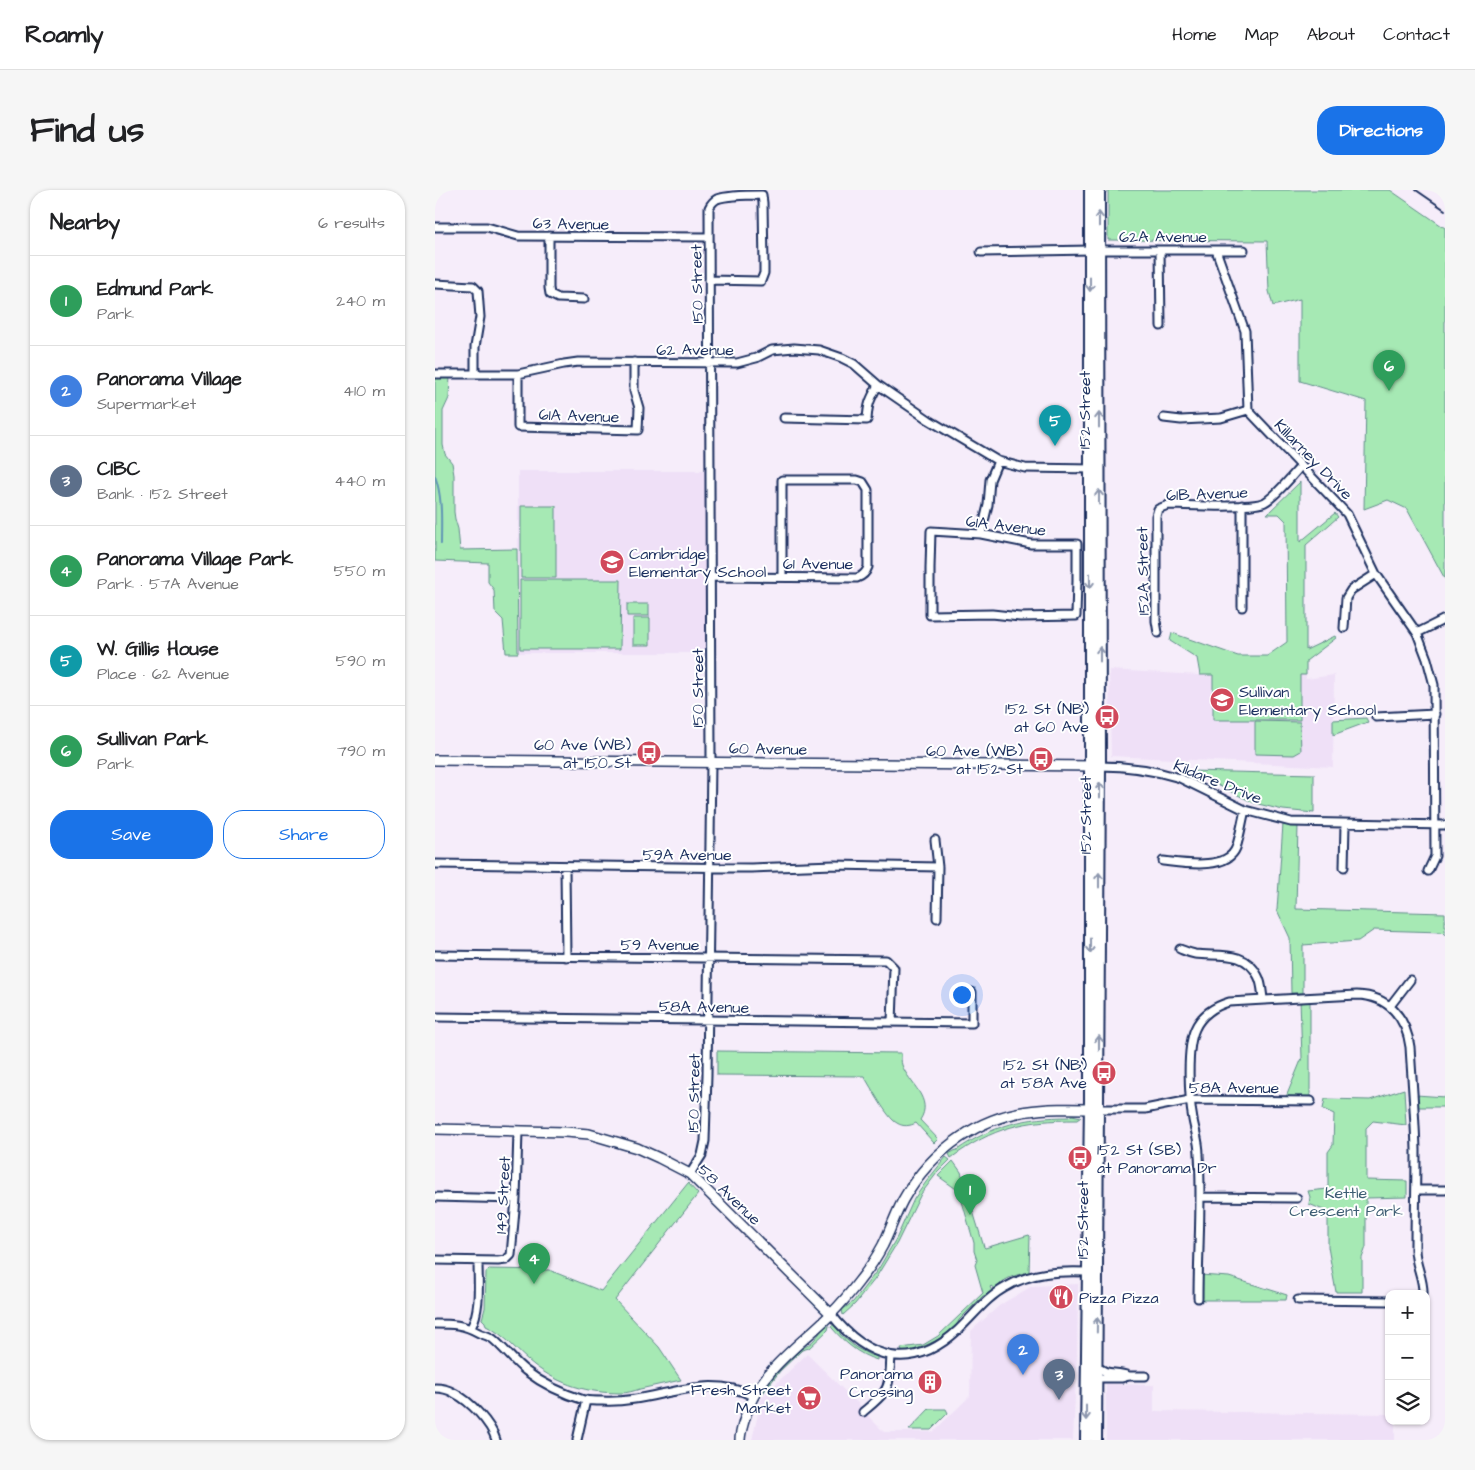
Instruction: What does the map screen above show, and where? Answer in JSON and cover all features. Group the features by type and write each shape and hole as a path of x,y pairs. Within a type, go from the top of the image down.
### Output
{"main road":[{"name":"152 Street","path":"1090,190 1090,235 1094,249"},
{"name":"152 Street","path":"1096,1440 1096,1402 1091,1376 1097,1365 1094,1109 1094,249 1099,190"},
{"name":"152 Street","path":"1086,1440 1092,1371 1091,1357 1087,1351 1087,1272 1094,1109"},
{"path":"1087,1272 1091,1274 1097,1289"}],"street":[{"name":"150 Street","path":"689,1174 702,1155 705,1142 708,1020 707,958 711,762 711,363 709,280 709,208 715,200 762,195 765,266 761,281 709,280"},
{"name":"63 Avenue","path":"435,228 487,227 518,236 709,237"},
{"path":"549,236 550,294 558,298 585,299"},
{"name":"62A Avenue","path":"981,252 1094,249 1244,250"},
{"path":"1160,250 1161,326"},
{"path":"1163,418 1181,420 1221,418 1248,410 1245,332 1216,250"},
{"path":"435,284 468,286 476,288 478,291 480,317 475,347 475,374"},
{"name":"62 Avenue","path":"435,374 518,374 578,362 743,362 771,350 811,348 831,353 854,364 878,385 929,420 998,461 1025,468 1094,469"},
{"name":"61A Avenue","path":"518,374 518,427 638,430 639,408 634,392 634,362"},
{"path":"783,418 867,420 868,406 878,385"},
{"name":"Killarney Drive","path":"1248,410 1347,514 1376,574 1417,633 1434,685 1435,856 1428,871"},
{"path":"981,534 988,505 990,480 998,461"},
{"name":"61B Avenue","path":"1158,509 1168,505 1262,504 1269,500 1301,466"},
{"name":"61 Avenue","path":"711,577 857,578 864,574 868,567 868,490 863,482 857,480 782,480 782,577"},
{"path":"1242,505 1242,607"},
{"name":"152A Street","path":"1158,509 1155,516 1156,621 1158,633"},
{"name":"61A Avenue","path":"931,531 981,534 1031,544 1077,544 1076,616 930,615 931,531"},
{"path":"1344,628 1346,598 1351,590 1376,574"},
{"path":"1417,633 1445,619"},
{"path":"1376,717 1435,714"},
{"name":"60 Avenue","path":"435,760 1095,766"},
{"name":"Kildare Drive","path":"1095,766 1135,767 1180,778 1245,810 1291,822 1445,825"},
{"path":"1163,861 1204,864 1225,861 1235,850 1245,810"},
{"path":"1344,867 1345,824"},
{"path":"935,840 938,867 937,918"},
{"name":"59A Avenue","path":"435,864 938,867"},
{"path":"565,866 566,957"},
{"path":"1180,948 1193,954 1228,955 1246,962 1258,976 1263,999"},
{"name":"59 Avenue","path":"435,955 886,960 894,968 892,1022"},
{"path":"1390,1006 1410,980"},
{"name":"58A Avenue","path":"435,1017 972,1023 972,992"},
{"path":"1198,1298 1199,1147 1190,1100 1191,1043 1195,1029 1210,1010 1229,1002 1357,995 1376,999 1390,1006 1404,1023 1409,1040 1415,1141 1415,1252 1417,1269 1423,1290"},
{"name":"58A Avenue","path":"1094,1109 1145,1109 1190,1100 1311,1101"},
{"path":"740,1440 746,1412 753,1396 768,1373 831,1314 859,1282 875,1260 912,1185 943,1150 960,1137 978,1127 1013,1113 1041,1108 1094,1109"},
{"name":"58 Avenue","path":"435,1129 589,1134 637,1148 689,1174 831,1314"},
{"name":"149 Street","path":"478,1261 498,1262 509,1258 511,1255 517,1199 518,1131"},
{"path":"1416,1190 1445,1190"},
{"path":"435,1197 517,1199"},
{"path":"1200,1197 1297,1198"},
{"path":"435,1260 478,1261 478,1307 475,1322 471,1328"},
{"path":"831,1314 852,1337 871,1350 891,1356 914,1355 933,1348 957,1330 988,1299 1004,1287 1020,1280 1049,1272 1087,1272"},
{"path":"1298,1300 1385,1301"},
{"path":"435,1324 457,1324 492,1338 526,1371 544,1383 586,1400 612,1402 635,1400 685,1388 706,1386 729,1387 753,1396"},
{"path":"863,1412 887,1388 891,1356"},
{"path":"1097,1365 1104,1372 1122,1373 1129,1376"},
{"path":"1091,1376 1122,1378 1145,1376"},
{"path":"435,1388 453,1392 464,1400 488,1423 496,1440"},
{"path":"577,1440 586,1400"}],"shaded area":[{"name":"Cambridge Elementary School","path":"518,471 705,471 705,653 518,653"},
{"name":"Sullivan Elementary School","path":"1109,670 1200,675 1306,675 1306,679 1334,675 1333,767 1111,756"},
{"path":"1078,1284 1073,1440 752,1440 762,1397 807,1354 859,1404 884,1432 933,1432 970,1396 971,1331 1000,1305 1032,1286"},
{"path":"1106,1384 1154,1385 1154,1411 1385,1414 1385,1425 1395,1425 1395,1440 1106,1440"}],"green space":[{"path":"1108,190 1390,190 1445,228 1445,579 1407,509 1388,500 1364,509 1366,401 1300,381 1300,299 1273,306 1269,291 1267,241 1108,240"},
{"path":"435,376 450,376 449,398 443,411 443,445 445,454 452,463 454,475 454,512 460,550 517,549 518,653 506,653 503,620 495,612 494,590 488,582 488,563 435,561"},
{"path":"1300,482 1300,542 1335,513 1338,517 1306,545 1306,650 1335,636 1336,638 1306,661 1306,675 1300,675 1300,720 1213,720 1213,675 1200,675 1197,658 1170,641 1172,633 1238,656 1267,656 1287,642 1286,521 1279,514 1267,514"},
{"path":"521,506 556,506 556,578 521,578"},
{"path":"520,580 621,580 620,649 520,649"},
{"path":"627,604 649,604 649,616 627,616"},
{"path":"633,618 650,618 650,645 633,645"},
{"path":"1366,718 1368,722 1333,735 1333,720"},
{"path":"1255,721 1300,722 1301,751 1294,755 1255,754"},
{"path":"1189,771 1314,774 1314,813 1283,810 1254,803"},
{"path":"1283,824 1298,825 1296,909 1445,913 1445,935 1442,932 1374,930 1358,941 1303,945 1303,993 1291,993 1290,938 1277,910"},
{"path":"1300,999 1310,999 1310,1098 1286,1097 1302,1058"},
{"path":"717,1051 901,1053 901,1061 905,1072 919,1092 924,1105 924,1112 920,1120 938,1139 934,1143 916,1123 904,1126 893,1120 864,1076 717,1075"},
{"name":"Kettle Crescent Park","path":"1404,1089 1406,1125 1373,1121 1366,1128 1366,1180 1407,1181 1407,1197 1366,1198 1366,1247 1362,1258 1362,1292 1336,1292 1328,1247 1328,1212 1309,1204 1310,1197 1308,1191 1328,1189 1328,1152 1333,1145 1334,1114 1323,1109 1325,1099 1370,1100"},
{"path":"1416,1095 1445,1097 1445,1107 1417,1107"},
{"path":"1072,1115 1081,1117 1077,1120 1058,1120 1010,1127 981,1139 951,1158 949,1154 984,1134 1010,1124 1053,1117 1069,1117"},
{"path":"946,1157 950,1160 921,1194 897,1243 875,1279 855,1304 843,1315 842,1310 853,1302 879,1268 897,1237 914,1199"},
{"path":"953,1161 961,1172 984,1247 1029,1235 1029,1273 1011,1277 995,1289 991,1286 992,1291 983,1296 950,1331 925,1346 902,1352 901,1348 923,1345 938,1336 983,1293 975,1265 977,1260 974,1243 959,1191 938,1176"},
{"path":"688,1183 698,1194 615,1300 659,1347 681,1380 623,1393 597,1391 564,1383 544,1372 500,1334 486,1326 482,1319 485,1308 486,1272 489,1269 549,1270 601,1291"},
{"path":"1200,1275 1229,1277 1287,1295 1286,1300 1200,1300"},
{"path":"834,1324 840,1330 840,1334 855,1347 870,1355 877,1356 877,1360 864,1355 847,1343 832,1328 831,1326"},
{"path":"825,1326 829,1326 828,1330 809,1348 802,1350 780,1371 763,1393 773,1375 802,1348 812,1342"},
{"path":"929,1409 946,1409 948,1413 931,1430 909,1430"}],"waterway":[{"path":"435,476 440,501 441,544"}],"railway":[{"path":"1416,190 1445,210"}],"place":[{"name":"Sullivan Park","path":"1389,391"},
{"name":"W. Gillis House","path":"1055,446"},
{"name":"Cambridge Elementary School","path":"612,562"},
{"name":"Sullivan Elementary School","path":"1222,700"},
{"name":"152 St (NB) at 60 Ave","path":"1107,717"},
{"name":"60 Ave (WB) at 150 St","path":"649,753"},
{"name":"60 Ave (WB) at 152 St","path":"1041,759"},
{"name":"152 St (NB) at 58A Ave","path":"1104,1073"},
{"name":"152 St (SB) at Panorama Dr","path":"1080,1158"},
{"name":"Edmund Park","path":"970,1215"},
{"name":"Panorama Village Park","path":"534,1284"},
{"name":"Pizza Pizza","path":"1061,1297"},
{"name":"Panorama Village","path":"1023,1375"},
{"name":"Panorama Crossing","path":"930,1382"},
{"name":"Fresh Street Market","path":"809,1398"},
{"name":"CIBC","path":"1059,1400"}]}
